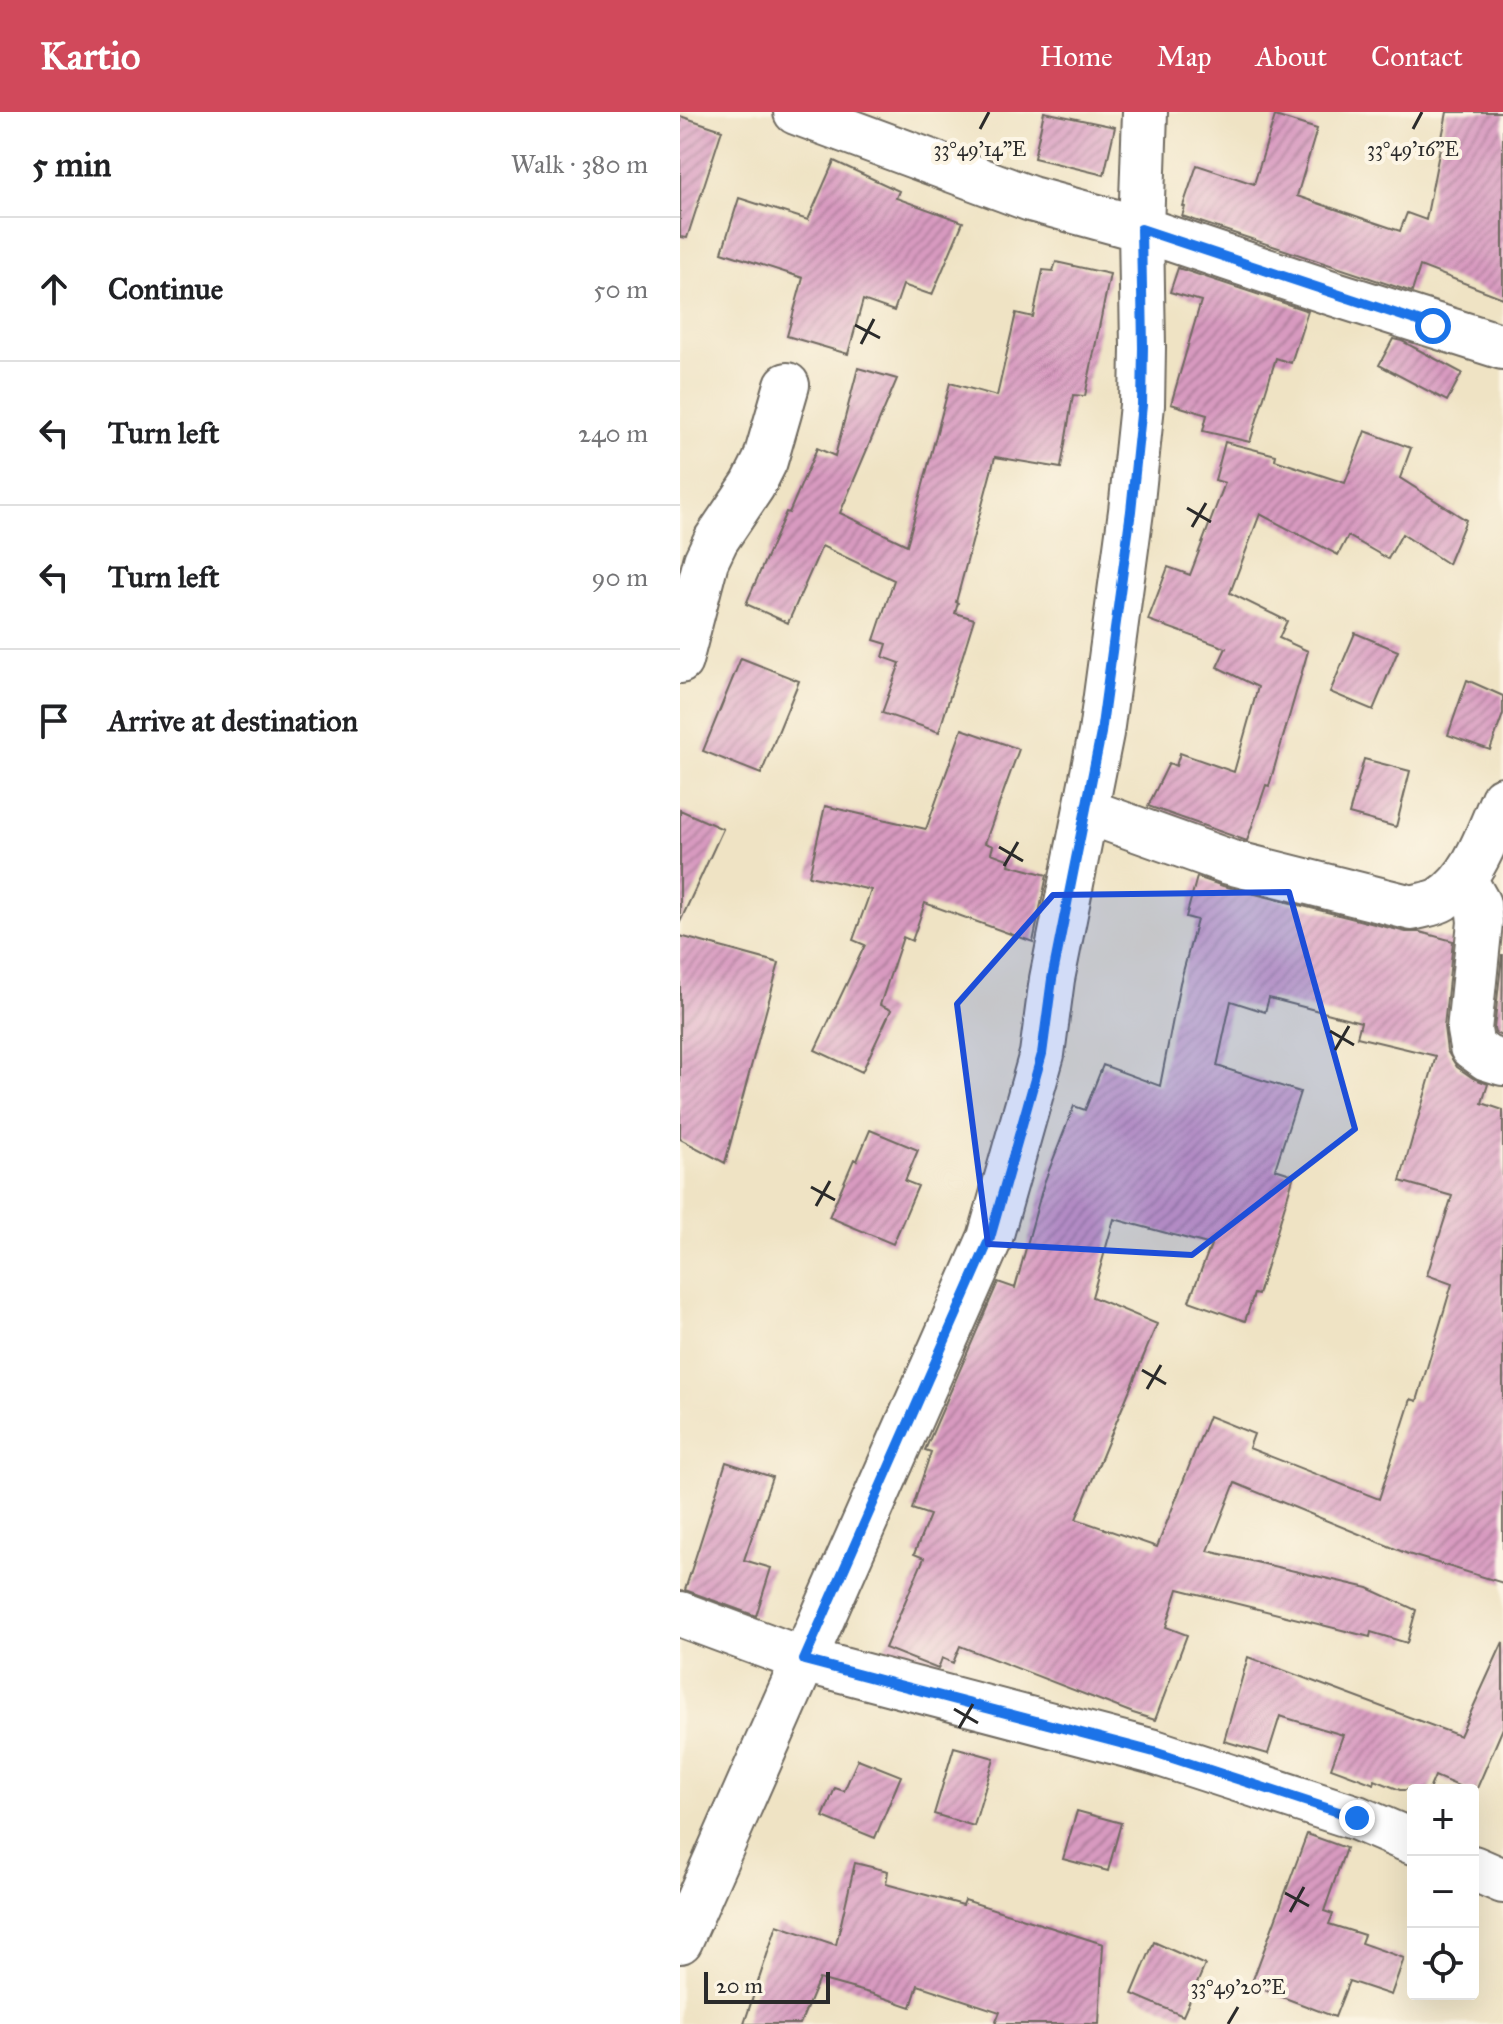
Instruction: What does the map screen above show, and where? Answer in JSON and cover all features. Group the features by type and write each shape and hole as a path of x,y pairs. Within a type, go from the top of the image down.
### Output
{"street":[{"path":"796,112 1031,199 1141,229 1503,347"},
{"path":"680,1941 990,1238 1042,1054 1052,979 1106,701 1131,511 1142,405 1141,229 1145,112"},
{"path":"680,661 706,561 765,461 787,385"},
{"path":"1086,811 1229,862 1412,908 1440,900 1464,879 1480,852 1503,799"},
{"path":"1464,879 1478,904 1480,922 1469,1030 1472,1047 1487,1058 1503,1063"},
{"path":"680,1614 804,1660 1154,1752 1357,1818 1407,1839"},
{"path":"1479,1871 1503,1881"}],"highlighted area":[{"path":"1289,892 1355,1129 1192,1255 988,1244 957,1004 1053,895"}],"building":[{"path":"1044,112 1115,127 1104,175 1034,158"},
{"path":"1447,112 1503,112 1503,298 1420,266 1412,292 1182,216 1197,165 1254,184 1275,116 1317,129 1297,196 1400,231 1407,213 1426,220"},
{"path":"680,116 722,130 687,238 680,237"},
{"path":"834,161 899,191 896,198 963,222 932,295 903,285 894,311 863,300 848,354 787,336 803,278 722,252 739,198 808,220"},
{"path":"1056,262 1110,274 1085,396 1073,395 1061,468 995,457 956,602 955,613 974,619 939,732 882,713 900,663 883,657 887,644 874,640 894,580 822,546 788,623 746,604 817,448 835,456 858,368 897,379 840,513 907,545 950,383 997,396 1016,313 1033,317 1043,270 1053,271"},
{"path":"1178,268 1308,311 1291,363 1276,358 1250,442 1203,431 1207,415 1171,404 1201,301 1170,292"},
{"path":"1393,339 1462,373 1447,401 1379,365"},
{"path":"1365,431 1411,448 1400,478 1466,520 1448,564 1402,534 1388,559 1348,536 1338,555 1260,514 1230,593 1287,621 1279,638 1308,651 1269,786 1266,785 1247,841 1148,806 1169,763 1176,766 1180,753 1234,772 1258,687 1217,667 1226,648 1148,620 1168,567 1190,575 1225,483 1215,480 1225,442 1276,455 1275,460 1345,483"},
{"path":"1355,633 1398,651 1373,710 1330,692"},
{"path":"741,658 799,681 761,774 703,751"},
{"path":"1467,680 1503,696 1503,714 1490,750 1448,735"},
{"path":"962,729 1019,749 985,843 993,846 991,853 1010,860 1009,865 1047,875 1033,942 925,903 912,941 903,937 880,1005 891,1010 862,1072 815,1050 865,945 853,940 871,890 809,876 825,806 926,829"},
{"path":"1364,759 1410,771 1396,827 1349,814"},
{"path":"680,810 723,829 680,922"},
{"path":"1197,877 1406,932 1420,932 1453,941 1444,1027 1447,1051 1457,1067 1488,1084 1482,1103 1503,1110 1503,1583 1408,1554 1235,1483 1208,1551 1368,1588 1416,1610 1407,1643 1371,1632 1370,1637 1178,1589 1166,1627 1187,1635 1155,1720 960,1646 953,1663 942,1658 938,1669 885,1648 924,1558 914,1554 930,1515 912,1509 931,1452 925,1450 998,1282 1015,1288 1044,1183 1074,1106 1085,1110 1103,1065 1160,1086 1180,983 1197,920 1186,917","holes":["1269,998 1361,1022 1357,1037 1436,1056 1400,1181 1452,1196 1427,1275 1452,1284 1417,1401 1411,1399 1379,1499 1249,1448 1254,1434 1209,1416 1157,1547 1076,1519 1157,1324 1092,1297 1114,1219 1211,1245 1189,1301 1245,1321 1254,1294 1258,1295 1294,1175 1275,1169 1300,1092 1217,1066 1231,1001 1265,1012"]},
{"path":"680,936 779,963 725,1163 680,1139"},
{"path":"1503,955 1502,1036 1494,1029"},
{"path":"870,1130 918,1150 905,1181 918,1186 893,1244 829,1217"},
{"path":"726,1462 772,1477 744,1560 771,1568 756,1616 685,1590"},
{"path":"1503,1642 1503,1728 1479,1784 1454,1784 1435,1776 1432,1784 1407,1784 1407,1790 1375,1780 1374,1784 1331,1768 1343,1735 1280,1716 1268,1754 1224,1741 1248,1657 1460,1736"},
{"path":"954,1747 994,1758 974,1826 934,1814"},
{"path":"858,1759 901,1776 875,1838 823,1817 835,1788 844,1791"},
{"path":"1077,1811 1121,1823 1108,1871 1063,1859"},
{"path":"1307,1834 1346,1848 1324,1911 1333,1914 1329,1924 1364,1935 1361,1943 1404,1958 1391,1995 1349,1981 1335,2017 1251,1985"},
{"path":"855,1863 888,1871 886,1884 963,1905 965,1900 1103,1944 1099,2024 995,2024 1000,2012 918,1985 911,2007 819,1979 800,2024 744,2024 777,1925 836,1945"},
{"path":"1154,1942 1205,1965 1183,2016 1132,1994"}],"route":[{"path":"1357,1818 1154,1752 804,1660 990,1238 1042,1054 1052,979 1101,733 1131,511 1142,405 1141,229 1433,326"}]}
